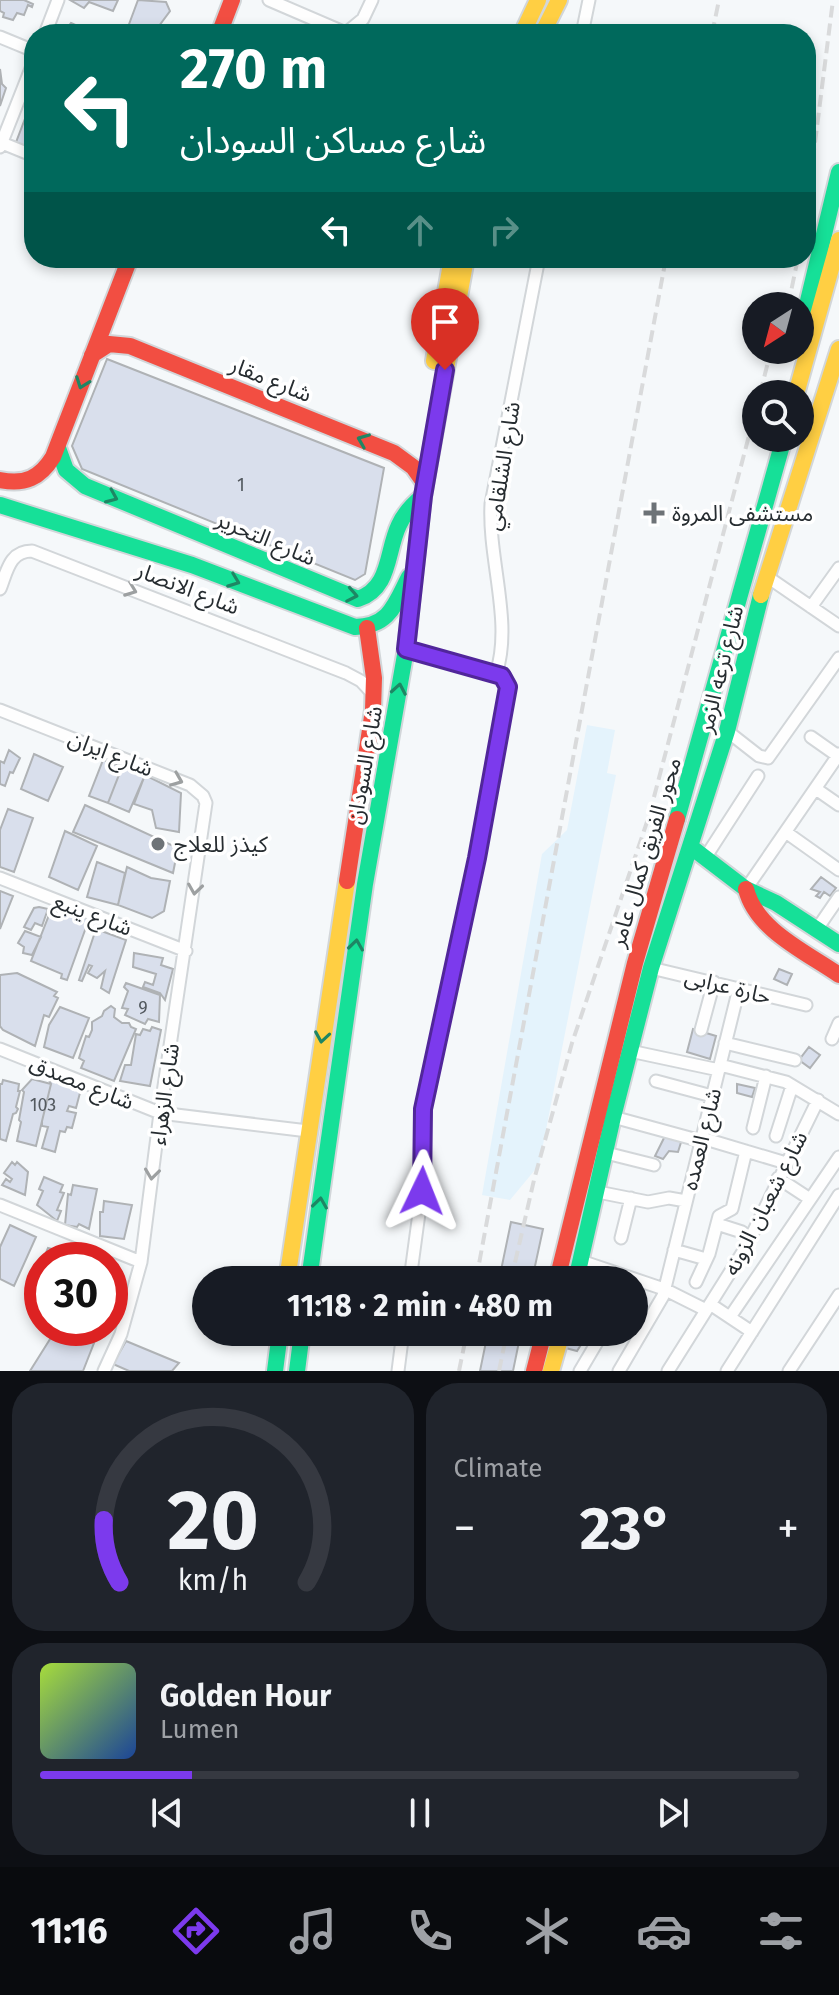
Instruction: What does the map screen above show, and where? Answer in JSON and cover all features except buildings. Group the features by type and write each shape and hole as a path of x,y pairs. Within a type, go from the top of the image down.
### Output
{"main road":[{"path":"223,24 232,0"},
{"path":"527,24 538,0"},
{"path":"547,24 559,0"},
{"path":"816,268 839,172"},
{"path":"800,380 839,240"},
{"path":"0,480 10,483 31,481 48,468 126,268"},
{"path":"439,398 432,369 450,268"},
{"name":"شارع السودان","path":"311,1266 365,884 406,649 424,490 464,268"},
{"path":"810,292 816,268"},
{"path":"825,293 839,270"},
{"name":"شارع مقار","path":"92,355 109,344 130,346 394,453 413,467 424,490"},
{"name":"شارع ترعه الزمر","path":"580,1266 651,968 698,852 766,576 833,387 839,349"},
{"name":"شارع التحرير","path":"58,448 66,470 78,482 352,598 369,596 397,572 414,567"},
{"name":"محور الفريق كمال عامر","path":"549,1266 598,1047 621,960 661,838 767,452"},
{"name":"محور الفريق كمال عامر","path":"560,1266 635,963 780,452"},
{"path":"0,480 23,499 20,508 7,507"},
{"path":"382,583 399,525 424,490"},
{"path":"7,507 192,565 346,624 367,628 385,620 392,612 414,567"},
{"path":"169,522 183,539 192,565"},
{"name":"شارع السودان","path":"289,1266 374,695 367,628"},
{"path":"698,852 746,889 765,897 839,944"},
{"path":"746,889 750,905 763,922 839,975"},
{"path":"275,1371 278,1346"},
{"path":"297,1371 300,1346"},
{"path":"524,1371 530,1346"},
{"path":"534,1371 540,1346"},
{"path":"553,1370 559,1346"}],"street":[{"path":"49,24 58,0"},
{"path":"269,0 324,24"},
{"path":"358,24 372,0"},
{"path":"584,24 589,0"},
{"path":"0,37 24,47"},
{"path":"24,86 1,145 24,153"},
{"name":"شارع الشلقامي","path":"496,674 503,645 490,541 491,504 537,268"},
{"name":"شارع الانصار","path":"0,589 13,557 32,551 346,673 361,681 374,695"},
{"path":"811,607 839,568"},
{"path":"766,576 839,626"},
{"path":"406,649 496,674 506,680 508,687 477,858 423,1109 422,1191 412,1266"},
{"path":"727,731 759,756 768,758 839,658"},
{"name":"شارع ايران","path":"0,710 190,785 203,796 207,812"},
{"path":"746,889 838,755 811,737"},
{"path":"698,852 758,776"},
{"path":"816,789 839,805"},
{"name":"شارع الزهراء","path":"104,1371 121,1334 141,1262 160,1113 207,812"},
{"path":"787,833 839,870"},
{"name":"شارع ينبع","path":"0,878 186,951"},
{"path":"817,929 839,897"},
{"name":"حارة عرابى","path":"651,968 806,1005"},
{"path":"701,1030 714,982"},
{"name":"شارع العمده","path":"619,1371 659,1304 664,1289 739,988"},
{"path":"832,1039 839,1023"},
{"path":"725,1043 795,1060"},
{"name":"شارع مصدق","path":"0,1049 160,1113 308,1131"},
{"path":"630,1051 766,1076 792,1086 838,1112"},
{"path":"753,1128 766,1076"},
{"path":"656,1081 712,1096"},
{"path":"776,1136 792,1086"},
{"name":"شارع شعبان الزونه","path":"668,1371 746,1247 818,1100"},
{"path":"613,1117 786,1163"},
{"path":"696,1282 721,1213 731,1210 746,1151"},
{"path":"606,1153 654,1165"},
{"path":"730,1317 839,1157"},
{"path":"778,1178 810,1199"},
{"path":"598,1192 648,1202 669,1198 686,1201"},
{"path":"727,1371 839,1195"},
{"path":"621,1238 631,1198"},
{"path":"0,1205 141,1262"},
{"path":"717,1224 742,1232"},
{"path":"674,1250 706,1259"},
{"path":"581,1261 708,1307 752,1332"},
{"path":"789,1371 839,1295"},
{"path":"398,1371 401,1346"},
{"path":"580,1371 595,1346"}],"shaded area":[{"path":"587,725 615,730 607,773 616,775 539,1165 510,1200 482,1195 542,854 567,830"}],"railway":[{"path":"714,24 719,0"},
{"path":"816,135 833,0"},
{"path":"479,1266 664,268"},
{"path":"791,292 796,268"},
{"path":"764,380 768,364"},
{"path":"514,1266 534,1180 572,1043 649,816 745,452"},
{"path":"459,1371 464,1346"},
{"path":"499,1371 504,1346"}],"traffic: fast":[{"path":"816,268 839,172"},
{"path":"810,292 816,268"},
{"path":"58,448 66,470 85,486 358,599 369,594 382,578 399,525 409,509 423,496"},
{"path":"677,819 780,452"},
{"path":"0,505 192,565 355,627 367,626 384,618 409,577"},
{"path":"311,1266 365,884 406,649 419,531"},
{"path":"579,1266 651,968 727,731 761,595"},
{"path":"691,847 746,889 776,903 839,944"},
{"path":"275,1371 278,1346"},
{"path":"297,1371 300,1346"}],"traffic: slow":[{"path":"527,24 538,0"},
{"path":"547,24 559,0"},
{"path":"800,380 839,240"},
{"path":"434,361 450,268"},
{"path":"419,531 464,268"},
{"path":"761,595 839,349"},
{"path":"289,1266 347,881"},
{"path":"551,1371 558,1346"}],"traffic: jam":[{"path":"223,24 232,0"},
{"path":"0,480 31,478 43,470 53,457 126,268"},
{"path":"92,355 109,344 130,346 394,453 413,467 425,484"},
{"path":"347,881 373,710 374,678 367,628"},
{"path":"560,1266 635,963 677,819"},
{"path":"746,889 752,904 771,928 839,975"},
{"path":"534,1371 540,1346"}],"place":[{"name":"مستشفى المروة","path":"654,513"},
{"name":"كيذز للعلاج","path":"158,844"}],"route":[{"path":"422,1191 423,1109 477,858 508,687 502,676 406,649 423,496 445,370"}]}
